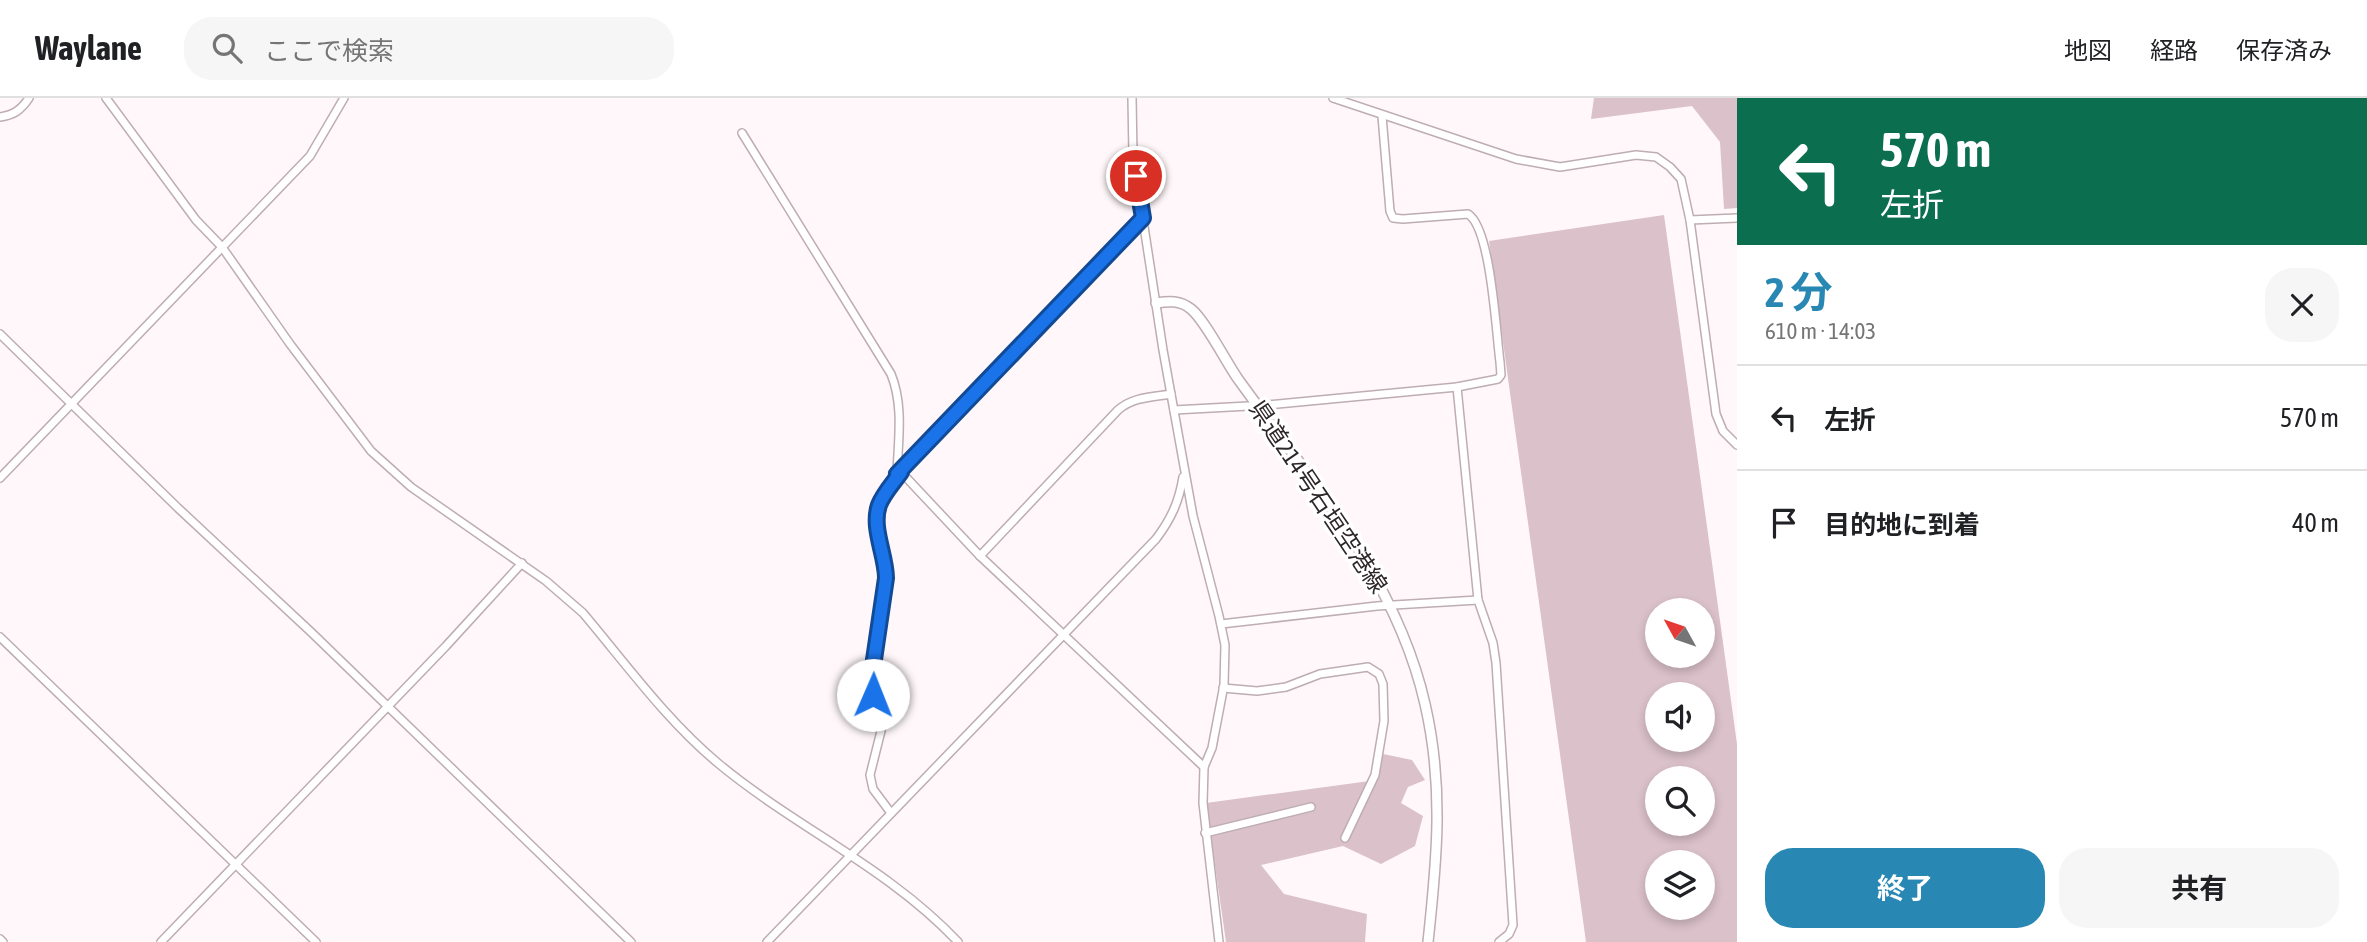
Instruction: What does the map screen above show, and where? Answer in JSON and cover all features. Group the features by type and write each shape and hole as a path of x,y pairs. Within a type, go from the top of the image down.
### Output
{"main road":[{"name":"県道214号石垣空港線","path":"1156,303 1183,303 1194,311 1256,405 1353,539 1390,605 1415,667 1437,769 1439,828 1428,942"}],"street":[{"path":"0,117 22,109 29,98"},
{"path":"106,98 196,220 222,247 290,344 371,451 411,487 522,563 583,613 677,724 703,750 740,780 924,910 958,942"},
{"path":"0,478 310,156 344,98"},
{"path":"1132,98 1133,155 1171,394 1193,516 1225,645 1223,688 1212,748 1204,767 1203,803 1219,942"},
{"path":"1333,98 1507,156 1560,167 1636,155 1656,157 1681,179 1690,220 1716,414 1723,430 1737,445"},
{"path":"1174,410 1457,387 1496,380 1501,375 1489,269 1484,243 1475,219 1468,215 1393,218 1390,212 1382,116"},
{"path":"742,133 891,374 897,388 900,408 899,473 980,556 1204,767"},
{"path":"891,813 873,789 870,775 883,723 873,695 871,680 886,578 886,563 877,518 879,504 899,473 1143,218"},
{"path":"1690,220 1737,218"},
{"path":"0,334 631,942"},
{"path":"1457,387 1478,600 1493,643 1496,663 1512,930 1499,942"},
{"path":"980,556 1126,403 1171,394"},
{"path":"767,942 1167,524 1180,498 1184,469"},
{"path":"161,942 446,646 522,563"},
{"path":"1221,624 1390,605 1478,600"},
{"path":"0,636 316,942"},
{"path":"1223,688 1257,691 1286,687 1320,674 1368,667 1378,674 1383,684 1384,722 1375,775 1345,838"},
{"path":"1205,833 1311,807"}],"shaded area":[{"path":"1594,98 1737,98 1737,208 1724,209 1720,142 1692,106 1591,119"},
{"path":"1664,215 1737,744 1737,942 1586,942 1489,241"},
{"path":"1383,754 1412,760 1425,780 1408,787 1401,803 1423,816 1415,846 1381,864 1343,846 1261,865 1284,894 1367,914 1365,942 1226,942 1206,803 1377,780"}],"route":[{"path":"873,695 871,680 886,578 886,563 877,518 879,504 901,472 897,474 1143,218 1136,176"}]}
